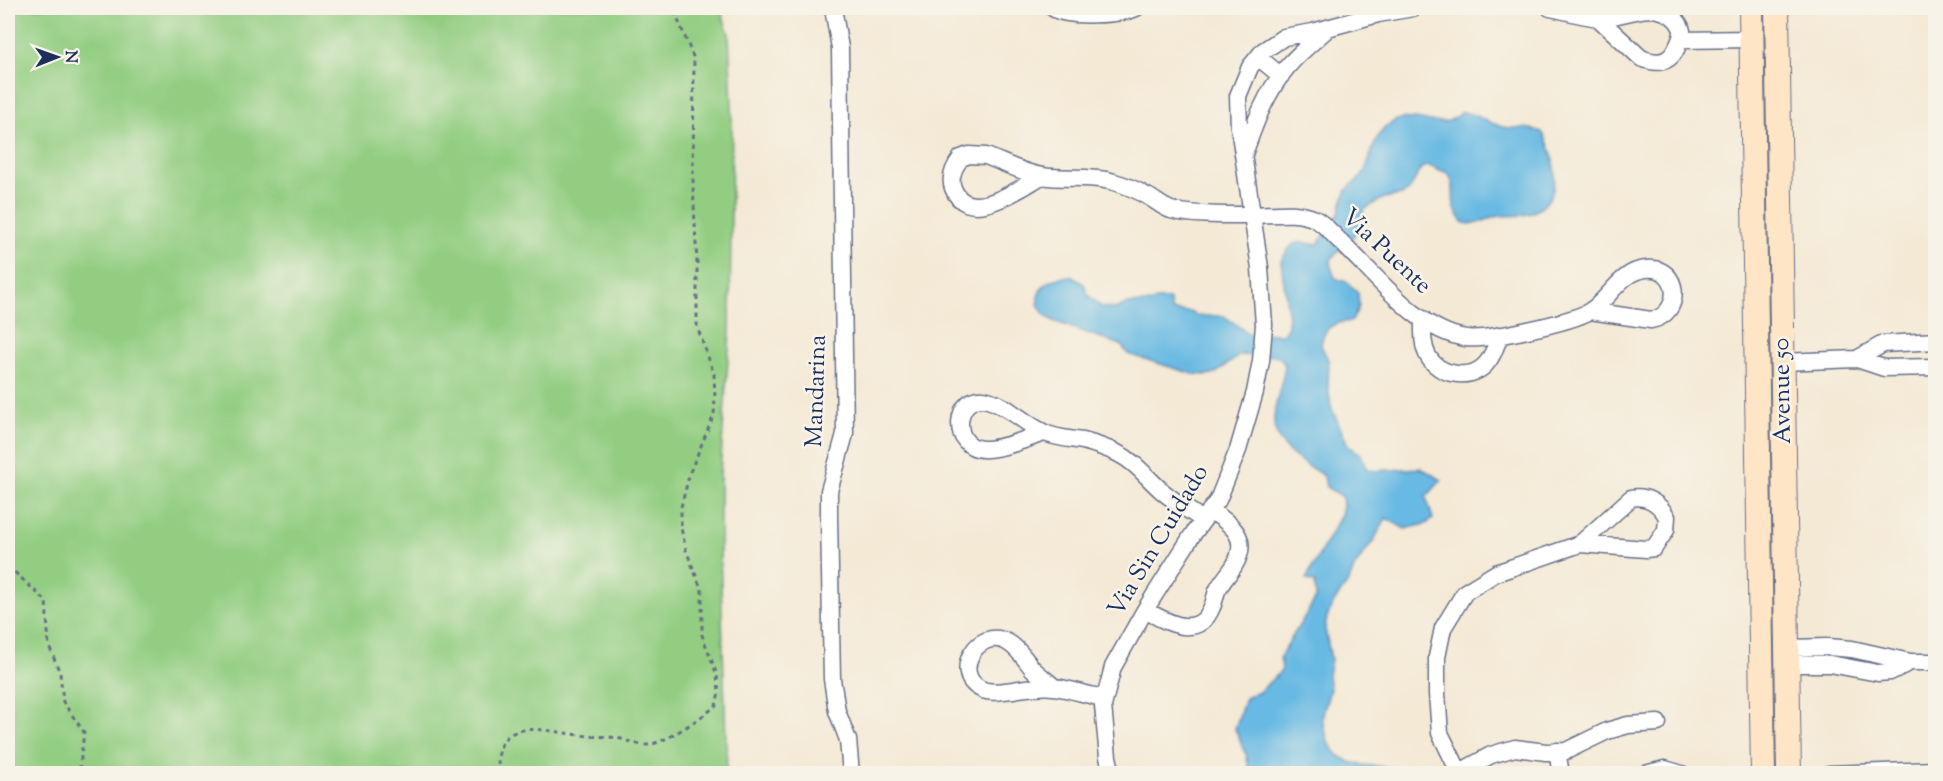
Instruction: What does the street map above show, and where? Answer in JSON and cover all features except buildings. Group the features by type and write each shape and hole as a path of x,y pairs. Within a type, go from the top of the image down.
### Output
{"main road":[{"name":"Avenue 50","path":"1751,8 1763,774"},
{"name":"Avenue 50","path":"1777,8 1789,774"},
{"path":"1754,168 1763,250 1765,345 1769,356 1774,361 1782,362"}],"street":[{"name":"Mandarina","path":"833,8 840,48 845,434 829,491 832,679 837,711 848,740 851,774"},
{"path":"1053,8 1072,14 1125,11 1136,8"},
{"name":"Via Sin Cuidado","path":"1104,698 1113,667 1145,610 1218,500 1238,450 1256,392 1264,331 1260,268 1239,127 1238,96 1250,67 1263,51 1284,37 1329,28 1378,14 1413,8"},
{"path":"1550,8 1598,18 1644,9 1659,10 1679,22 1682,32 1670,58 1658,63 1650,62 1641,58 1598,18"},
{"name":"Via Sin Cuidado","path":"1243,158 1257,116 1281,76 1289,65 1329,28"},
{"path":"1680,40 1752,39"},
{"path":"1258,57 1281,76"},
{"name":"Via Puente","path":"1042,176 991,203 980,206 962,201 955,194 951,184 952,173 961,158 969,155 986,156 1042,176 1074,176 1113,181 1145,195 1170,210 1204,214 1289,213 1315,219 1412,311 1439,330 1467,338 1500,335 1590,311 1625,278 1635,272 1654,269 1664,272 1670,278 1672,305 1659,319 1651,320 1590,311"},
{"path":"1423,319 1423,342 1428,357 1438,367 1452,374 1478,371 1487,364 1500,335"},
{"path":"1857,359 1883,344 1935,341"},
{"path":"1782,362 1857,359 1884,369 1935,368"},
{"path":"1044,433 987,449 976,449 969,446 963,438 960,423 962,413 974,399 983,399 1002,405 1044,433 1087,442 1125,457 1163,492 1233,527 1241,543 1241,552 1233,569 1216,591 1212,608 1205,618 1198,623 1179,627 1145,610"},
{"path":"1580,544 1654,548 1666,530 1667,517 1657,503 1637,497 1631,498 1580,544 1496,573 1465,592 1443,628 1437,657 1440,733 1460,773 1491,755 1515,748 1546,752 1566,750 1607,731 1628,725 1658,723"},
{"path":"1053,686 1007,642 996,639 984,641 970,654 967,664 968,675 981,689 1001,691 1053,686 1104,698 1108,757 1112,774"},
{"path":"1788,656 1878,673 1890,672 1910,662 1935,662"},
{"path":"1557,751 1561,774"},
{"path":"1645,774 1665,769 1682,774"},
{"path":"1828,774 1935,770"}],"path":[{"path":"499,774 497,761 503,741 517,730 535,729 616,738 646,745 660,741 716,706 719,692 717,675 702,635 702,591 686,550 681,528 681,507 690,472 714,415 715,399 714,374 697,326 693,186 694,58 674,8"},
{"path":"8,566 46,601 50,646 60,673 63,702 84,732 80,766 82,774"}],"green space":[{"path":"8,8 720,8 729,34 732,107 730,332 720,472 720,551 727,773 8,773"}],"water":[{"path":"1462,112 1503,127 1542,132 1548,143 1555,168 1555,181 1546,202 1537,210 1523,215 1500,216 1478,223 1464,223 1454,206 1453,184 1450,176 1430,166 1421,168 1409,191 1402,195 1384,198 1365,209 1360,217 1358,231 1332,258 1330,264 1335,278 1346,282 1358,292 1359,306 1352,321 1340,322 1328,329 1321,345 1329,362 1328,386 1331,407 1348,445 1361,454 1367,469 1375,471 1421,468 1442,480 1426,497 1433,519 1426,524 1405,529 1386,518 1334,602 1327,617 1325,629 1331,659 1328,675 1330,689 1322,718 1328,742 1338,755 1350,762 1419,770 1425,773 1250,773 1246,754 1235,729 1245,698 1259,692 1282,670 1280,657 1316,598 1315,583 1306,579 1341,515 1343,506 1342,496 1326,487 1324,476 1288,451 1276,433 1275,411 1285,365 1279,356 1240,355 1216,373 1193,374 1128,354 1121,345 1056,322 1040,308 1039,293 1051,281 1071,276 1084,284 1088,295 1101,307 1114,309 1127,304 1170,300 1171,311 1190,312 1199,316 1224,316 1248,333 1283,334 1288,325 1288,313 1281,261 1296,243 1318,244 1337,217 1347,191 1363,175 1375,142 1383,130 1397,120 1406,118 1444,122"}]}
